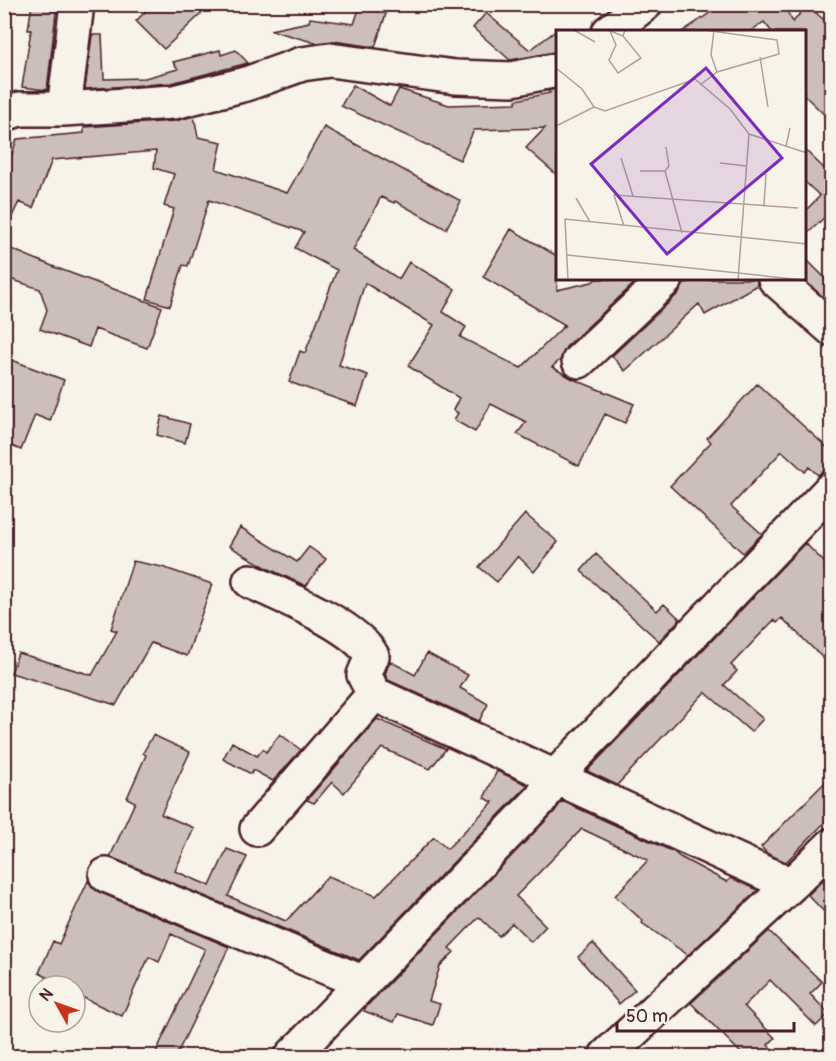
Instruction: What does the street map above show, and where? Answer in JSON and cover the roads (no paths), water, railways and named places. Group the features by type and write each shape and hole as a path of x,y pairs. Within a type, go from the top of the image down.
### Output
{"street":[{"path":"64,110 77,4"},
{"path":"612,30 645,4"},
{"path":"4,116 20,109 64,110 174,102 246,84 302,64 330,60 455,77 512,79 556,70"},
{"path":"579,361 665,280"},
{"path":"776,280 831,329"},
{"path":"292,1056 541,799 554,778 831,488"},
{"path":"250,581 326,617 367,648 372,656 364,675 374,694 791,885"},
{"path":"256,829 374,694"},
{"path":"606,1056 791,885 831,845"},
{"path":"105,875 364,983"}]}
